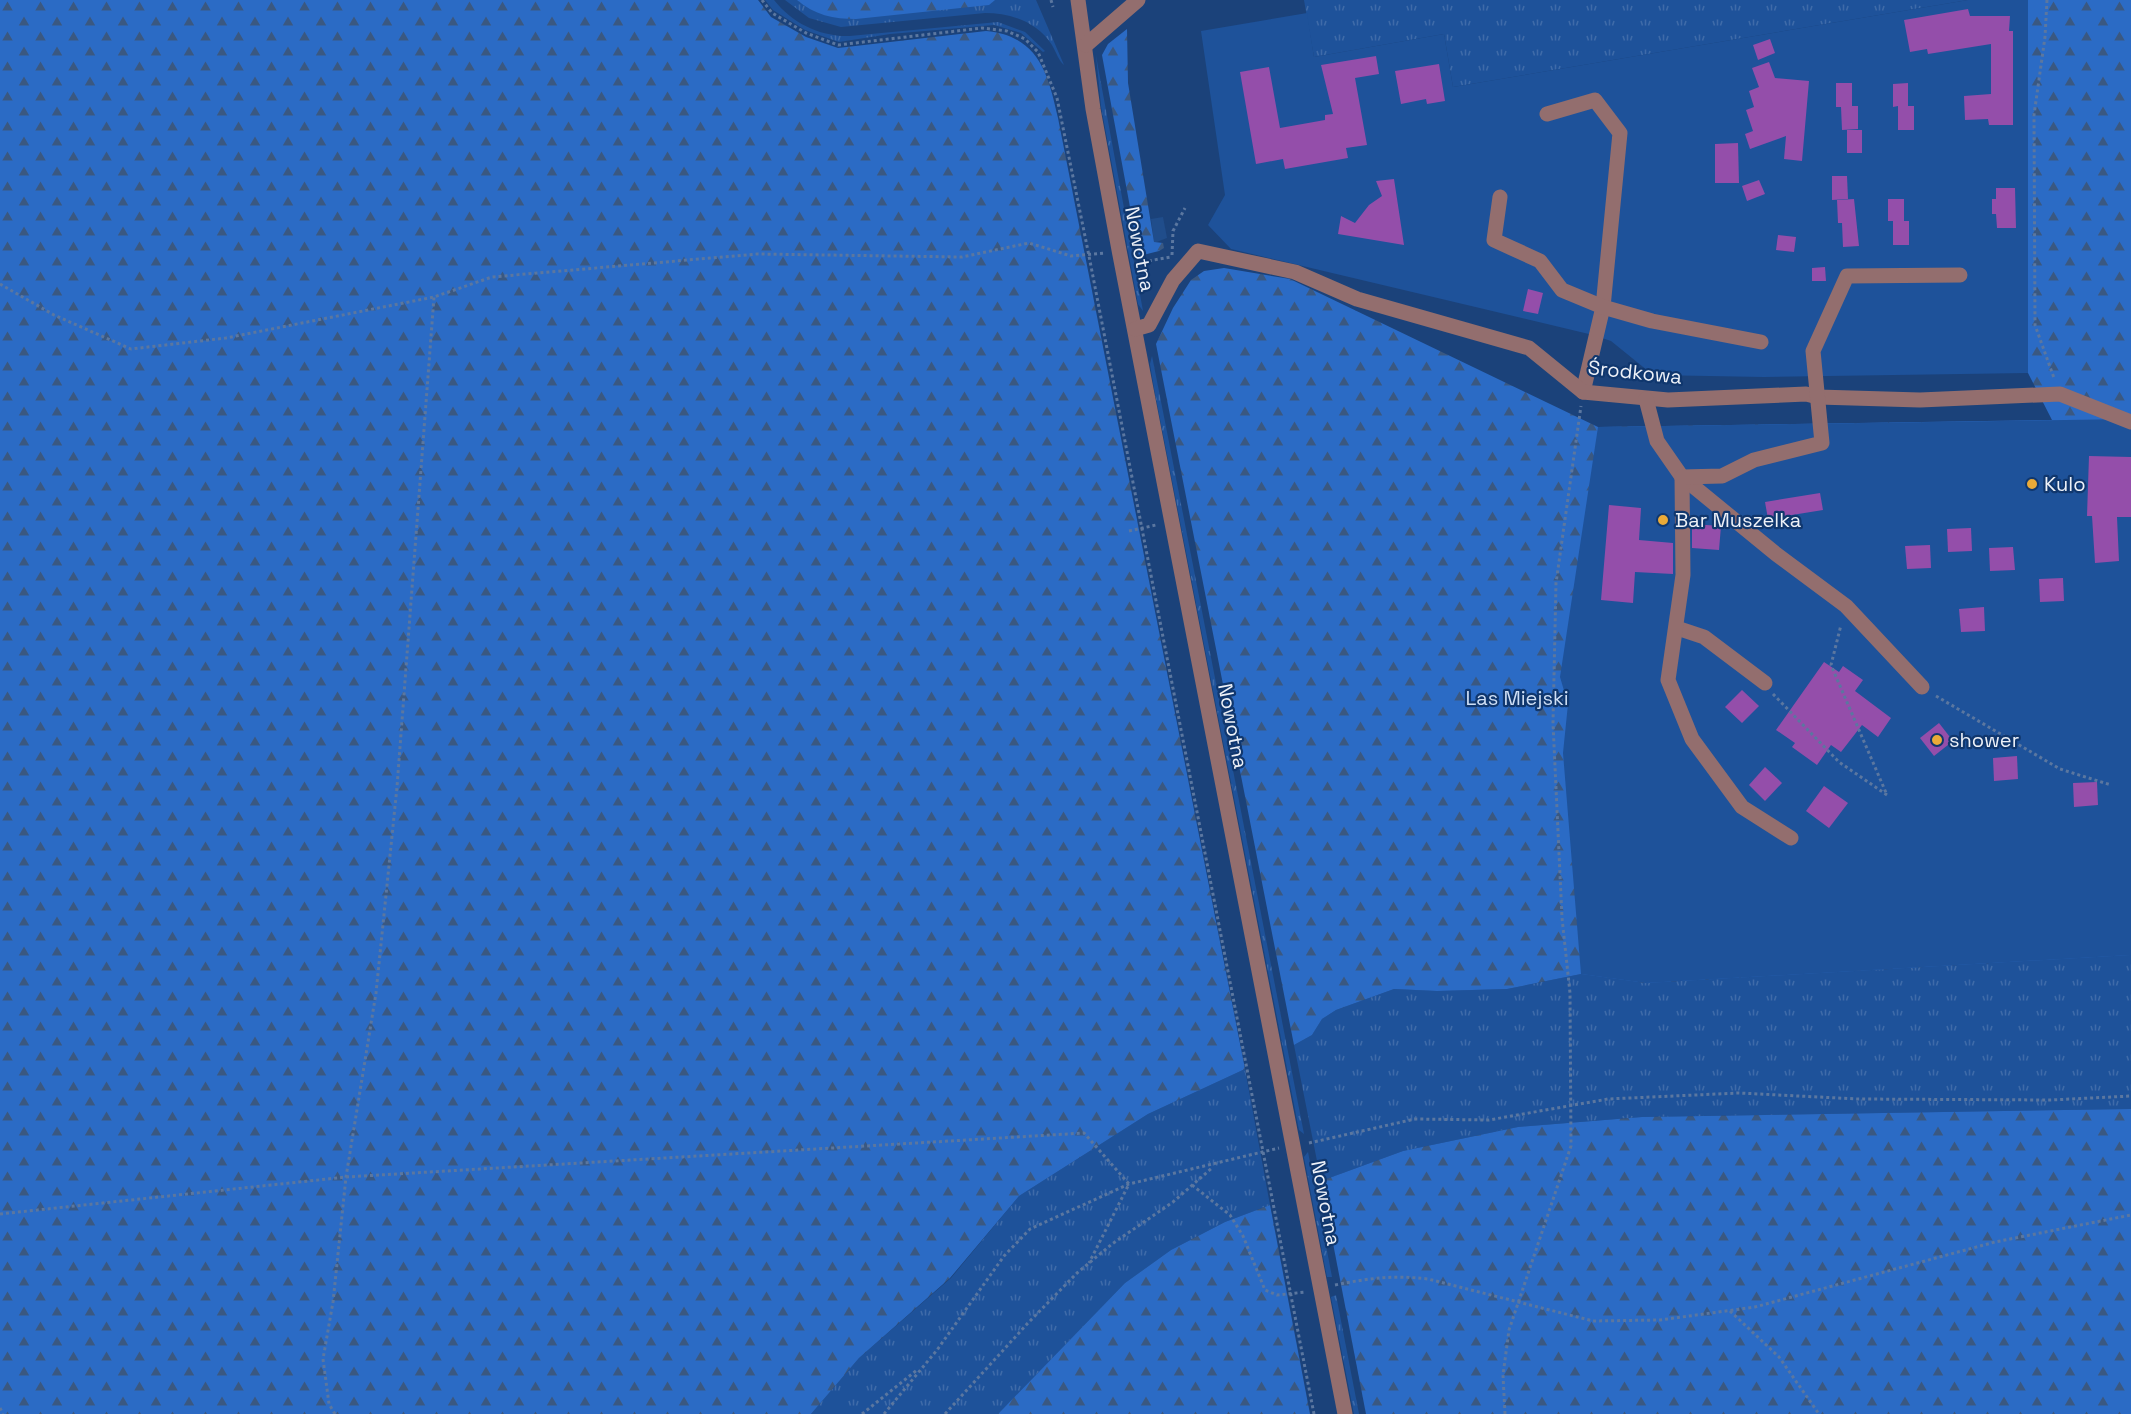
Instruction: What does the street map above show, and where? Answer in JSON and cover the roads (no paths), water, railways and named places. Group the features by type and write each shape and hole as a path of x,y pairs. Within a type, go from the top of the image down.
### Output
{"street":[{"name":"Nowotna","path":"1078,0 1093,109 1119,250 1345,1414"},
{"path":"1086,45 1138,0"},
{"path":"1547,114 1595,100 1620,133 1603,307 1582,392"},
{"path":"1500,197 1494,240 1540,261 1563,290 1603,307 1652,321 1761,342"},
{"name":"Środkowa","path":"1135,329 1149,325 1173,280 1198,251 1295,272 1357,299 1529,348 1582,392 1668,400 1806,394 1818,397 1920,400 2060,394 2131,422"},
{"path":"1682,477 1722,476 1754,459 1822,443 1813,351 1847,276 1960,275"},
{"path":"1646,399 1657,441 1682,477 1776,554 1846,606 1922,687"},
{"path":"1682,477 1683,575 1668,680 1692,740 1742,807 1791,838"},
{"path":"1677,628 1704,637 1765,683"}],"place":[{"name":"Kulo","path":"2032,484"},
{"name":"Bar Muszelka","path":"1663,520"},
{"name":"shower","path":"1937,740"}],"park label":[{"name":"Las Miejski","path":"1517,698"}]}
